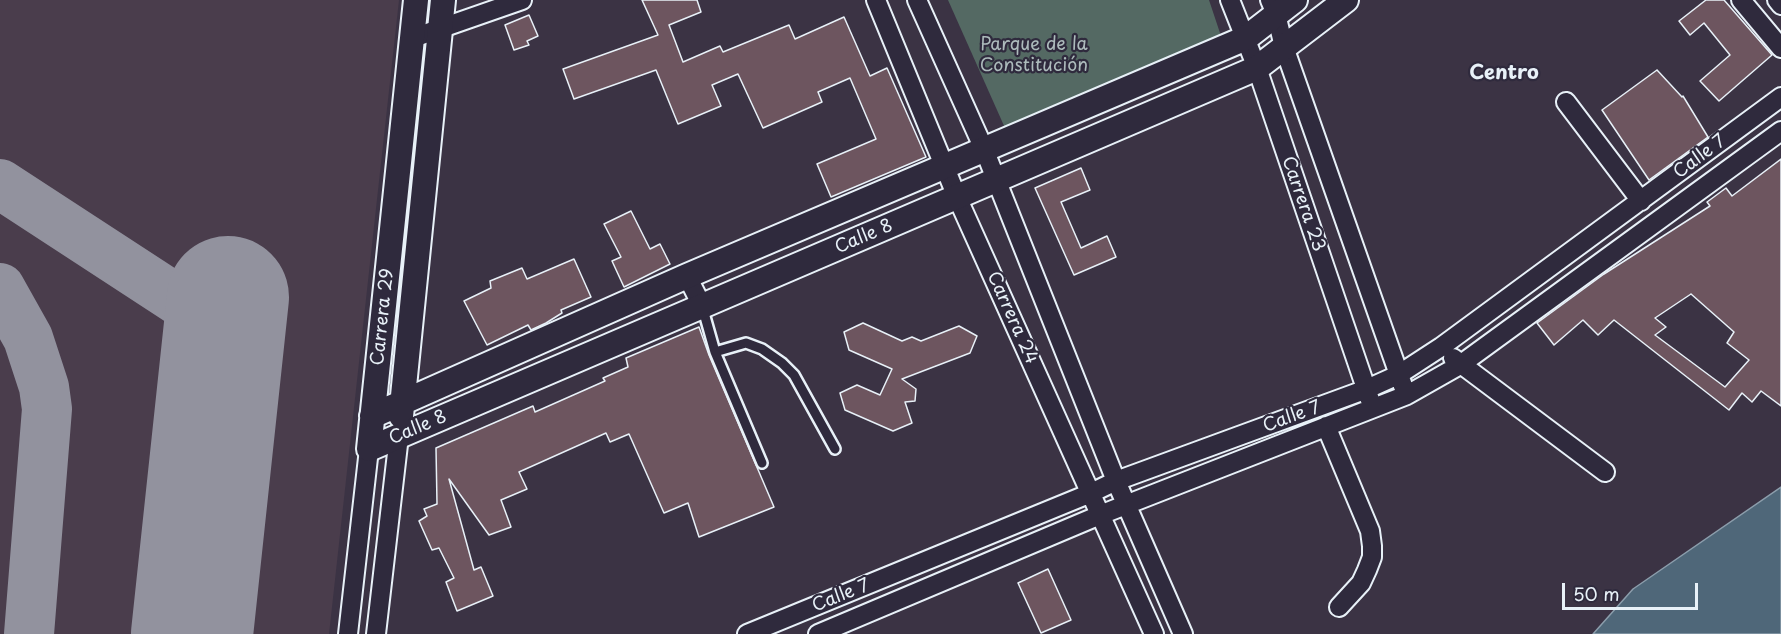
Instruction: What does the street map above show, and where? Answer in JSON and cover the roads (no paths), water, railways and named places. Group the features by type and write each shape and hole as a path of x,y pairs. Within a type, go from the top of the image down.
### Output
{"main road":[{"name":"Calle 8","path":"369,449 1257,68 1346,0"},
{"name":"Carrera 29","path":"399,436 439,30 447,1"},
{"name":"Calle 8","path":"372,416 687,276 1246,38 1280,5"},
{"name":"Carrera 29","path":"369,449 416,7"}],"street":[{"path":"413,38 522,0"},
{"name":"Carrera 24","path":"876,0 957,197 1154,634"},
{"name":"Carrera 24","path":"917,0 984,149 1116,481 1183,634"},
{"name":"Carrera 23","path":"1230,0 1257,68 1372,409"},
{"path":"1741,0 1781,48"},
{"path":"1777,0 1781,5"},
{"path":"416,7 447,1"},
{"name":"Carrera 23","path":"1280,5 1284,47 1407,396"},
{"name":"Calle 7","path":"747,634 1116,481 1367,389 1398,375 1641,201 1781,97"},
{"path":"1566,102 1641,201"},
{"name":"Calle 7","path":"818,634 1100,515 1407,396 1460,366 1781,131"},
{"path":"1674,176 1689,197"},
{"path":"687,276 702,306"},
{"path":"1441,346 1460,366 1605,472"},
{"path":"1326,426 1370,531 1372,546 1372,557 1360,583 1339,607"},
{"name":"Carrera 29","path":"376,634 399,436"},
{"name":"Carrera 29","path":"348,634 369,449"},
{"path":"828,602 837,626"}],"lane":[{"path":"702,306 715,352 762,463"},
{"path":"715,352 746,343 762,349 782,363 794,375 835,449"}],"water":[{"path":"1781,487 1781,634 1593,634 1633,589"}],"district":[{"name":"Centro","path":"1504,73"}],"park label":[{"name":"Parque de la Constitución","path":"1034,55"}]}
